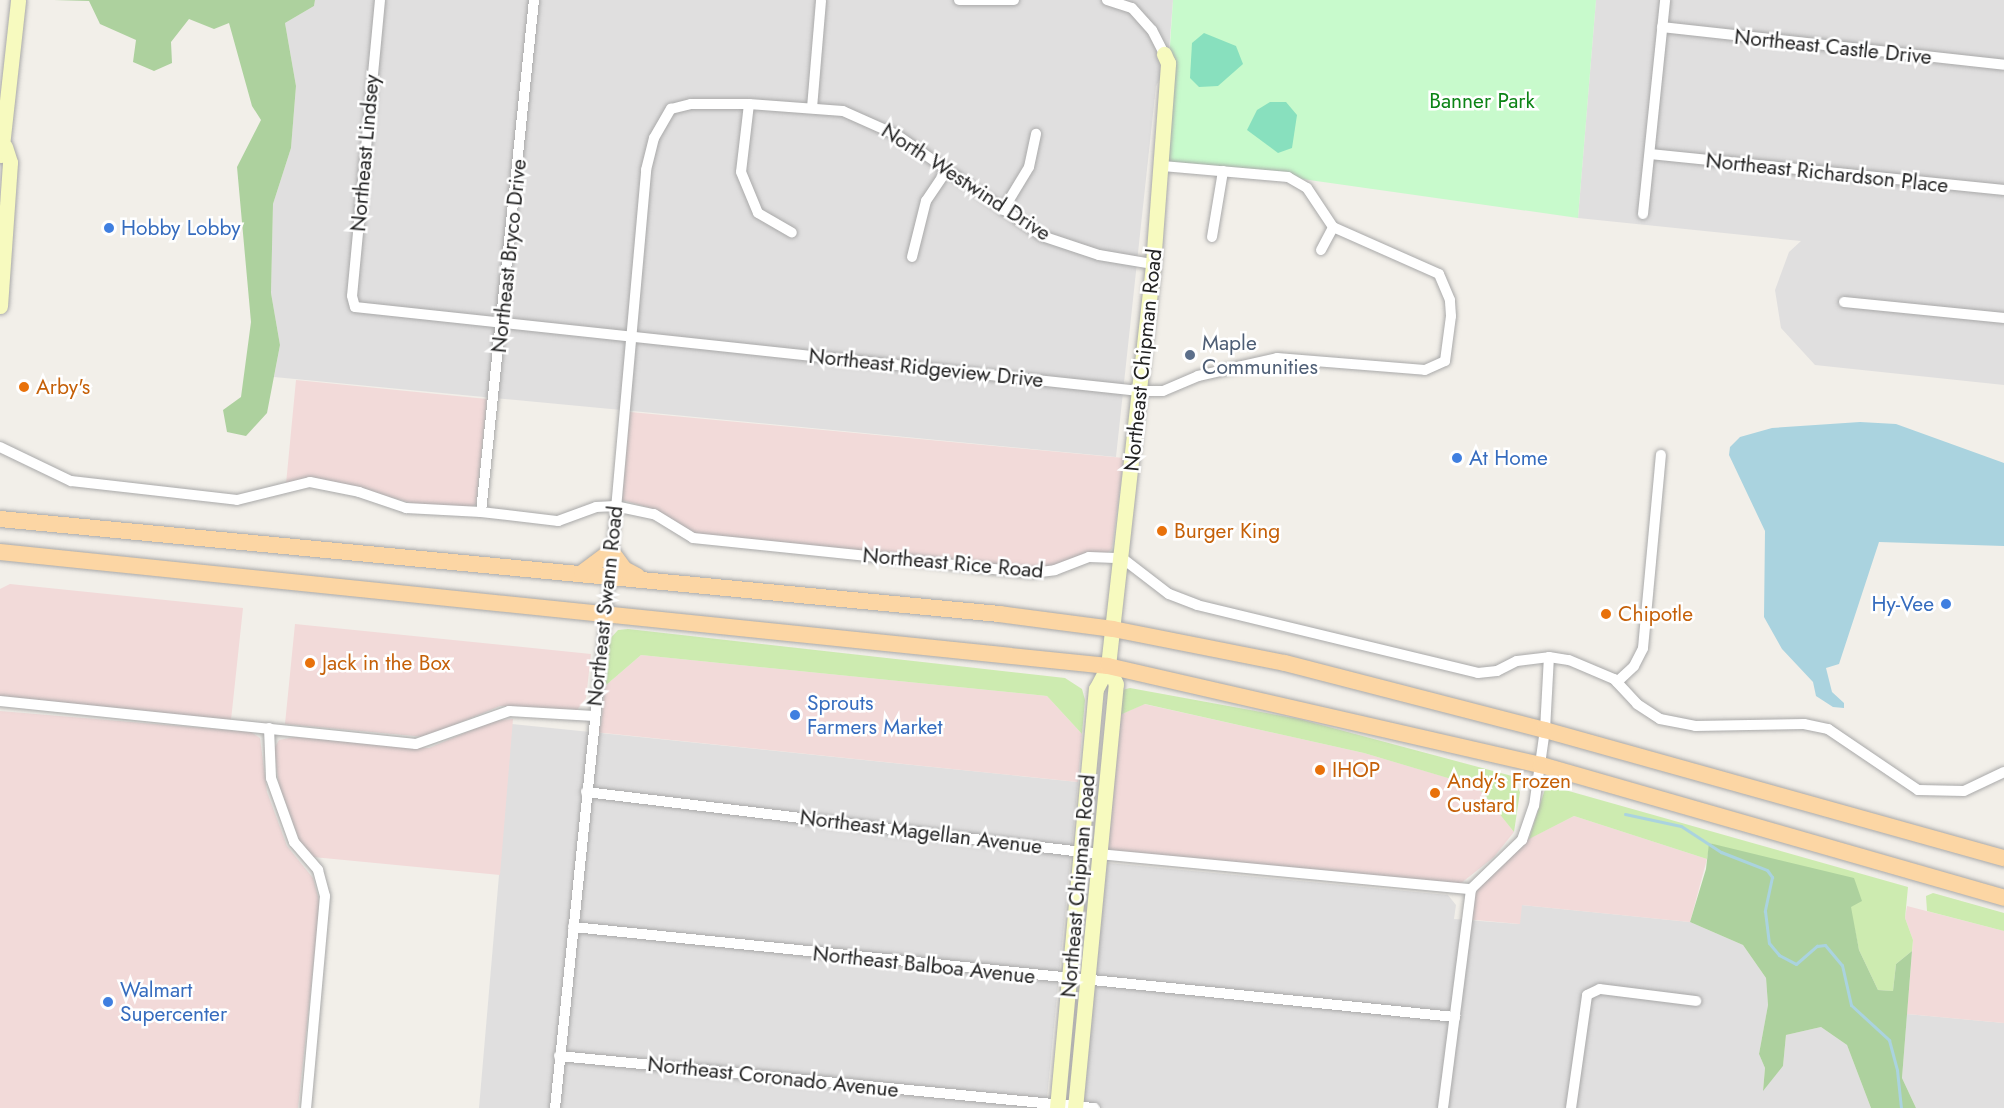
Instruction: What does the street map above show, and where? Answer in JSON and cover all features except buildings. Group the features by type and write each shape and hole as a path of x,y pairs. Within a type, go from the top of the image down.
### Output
{"main road":[{"path":"0,306 10,162 2,150 18,0"},
{"name":"Northeast Chipman Road","path":"1057,1106 1096,689 1108,666 1113,629 1153,264 1168,63 1164,54"},
{"path":"0,510 7,520 643,579 1113,629 1285,663 1545,730 2004,858"},
{"path":"582,573 611,551 624,569 643,579"},
{"path":"3,554 1108,666 1541,765 2004,898"},
{"name":"Northeast Chipman Road","path":"1075,1107 1116,684 1108,666"},
{"path":"1088,771 1107,772"}],"street":[{"name":"Northeast Lindsey","path":"355,307 352,296 380,0"},
{"name":"Northeast Bryco Drive","path":"482,512 534,0"},
{"path":"812,108 821,0"},
{"path":"959,0 1014,0"},
{"path":"1107,0 1132,8 1152,30 1164,54"},
{"path":"1643,214 1665,0"},
{"name":"Northeast Castle Drive","path":"1662,27 2004,65"},
{"name":"North Westwind Drive","path":"672,109 691,104 748,104 843,111 875,123 1042,236 1100,255 1153,264"},
{"path":"748,104 741,172 758,213 792,233"},
{"name":"Northeast Swann Road","path":"555,1108 610,576 646,170 654,138 672,109"},
{"path":"1003,210 1029,167 1036,134"},
{"name":"Northeast Richardson Place","path":"1650,154 2004,190"},
{"path":"1162,166 1288,177 1306,188 1333,226 1321,250"},
{"path":"912,257 926,201 946,171"},
{"path":"1212,237 1223,171"},
{"name":"Northeast Ridgeview Drive","path":"355,307 503,321 632,337 1140,391 1163,391 1198,376 1277,358 1425,370 1445,361 1451,316 1450,300 1439,274 1333,226"},
{"path":"1844,302 2004,318"},
{"name":"Northeast Rice Road","path":"0,447 71,481 237,500 310,482 359,492 406,508 482,512 558,521 596,507 615,506 654,514 693,538 1032,573 1055,570 1089,557 1122,558"},
{"path":"1617,682 1634,666 1643,648 1661,455"},
{"path":"1122,558 1169,594 1197,605 1471,672 1497,671 1517,661 1549,657 1569,660 1617,682 1637,704 1672,721 1695,726 1804,724 1828,729 1918,790 1964,791 2004,772"},
{"path":"1443,1108 1471,889 1522,840 1534,806 1545,730 1549,657"},
{"path":"0,701 416,744 509,711 594,716"},
{"path":"269,728 271,778 294,842 318,870 325,896 306,1108"},
{"name":"Northeast Magellan Avenue","path":"586,792 1098,854 1471,889"},
{"name":"Northeast Balboa Avenue","path":"573,927 1087,982 1455,1017"},
{"path":"1571,1108 1587,995 1600,989 1696,1000"},
{"name":"Northeast Coronado Avenue","path":"559,1056 1094,1108"}],"shaded area":[{"path":"315,0 1173,0 1168,63 1156,86 1116,457 274,377 280,345 271,293 273,204 291,148 296,86 285,23 314,6"},
{"path":"1596,0 2004,0 2004,385 1815,365 1781,328 1775,290 1789,252 1801,241 1578,218"},
{"path":"296,380 487,399 476,504 472,507 423,506 336,483 286,484"},
{"path":"630,412 1124,458 1112,549 1106,554 1041,570 693,534 647,507 622,500"},
{"path":"10,584 243,608 231,720 0,696 0,589"},
{"path":"295,624 591,654 586,698 577,710 500,706 425,737 285,724"},
{"path":"641,655 1047,696 1082,734 1078,782 594,732 601,725 605,686"},
{"path":"1144,704 1364,753 1479,787 1514,832 1494,857 1460,884 1108,852 1102,848 1113,718"},
{"path":"0,711 251,732 260,738 267,792 287,846 313,878 320,904 298,1108 0,1108"},
{"path":"513,719 500,875 313,857 300,842 279,785 274,749 279,740 295,737 429,748 493,721"},
{"path":"512,724 1078,782 1046,1108 479,1108"},
{"path":"1574,816 1707,859 1690,922 1522,905 1520,924 1464,919 1476,889 1522,842"},
{"path":"1108,863 1448,895 1456,905 1454,919 1519,924 1521,905 1690,922 1743,945 1766,978 1768,1005 1759,1054 1765,1068 1763,1090 1783,1066 1786,1035 1821,1027 1847,1045 1871,1108 1073,1108 1099,866"},
{"path":"1907,906 2004,931 2004,1023 1907,1014 1913,940 1905,918"},
{"path":"1907,1014 2004,1023 2004,1108 1916,1108 1902,1078"}],"green space":[{"path":"54,0 315,0 314,6 285,23 296,86 291,148 273,204 271,293 280,345 267,413 246,436 227,432 223,410 241,397 251,322 237,167 261,120 252,106 229,23 214,29 189,19 171,42 172,63 154,71 133,62 136,40 100,24 89,1"},
{"name":"Banner Park","path":"1173,0 1596,0 1578,218 1288,177 1162,166"},
{"path":"1204,33 1236,46 1243,64 1218,86 1199,87 1190,78 1192,43"},
{"path":"1270,102 1286,102 1297,115 1292,148 1278,153 1247,130 1257,110"},
{"path":"628,629 1065,678 1082,689 1085,700 1082,734 1047,696 641,655 605,686 609,640 618,630"},
{"path":"1130,688 1299,719 1512,776 1520,792 1514,832 1478,787 1364,753 1145,704 1113,718 1122,690"},
{"path":"1551,786 1908,887 1905,918 1913,940 1912,951 1896,964 1893,991 1878,990 1859,950 1850,907 1710,843 1707,859 1574,816 1529,839 1545,789"},
{"path":"1709,843 1854,878 1862,901 1851,907 1859,950 1878,990 1893,991 1896,964 1912,951 1902,1078 1916,1108 1871,1108 1847,1045 1821,1027 1786,1035 1783,1066 1763,1091 1765,1068 1759,1054 1768,1005 1766,978 1743,945 1690,922 1706,869"},
{"path":"1933,893 2004,913 2004,931 1927,911 1926,896"}],"water":[{"path":"1860,422 1896,424 2004,463 2004,546 1879,542 1839,664 1826,668 1832,692 1844,703 1844,708 1833,707 1816,696 1813,682 1782,649 1764,617 1765,531 1729,455 1730,447 1740,437 1772,428"}],"waterway":[{"path":"1625,814 1681,826 1721,852 1767,870 1772,877 1765,911 1769,943 1779,955 1796,964 1817,946 1825,945 1842,965 1851,1005 1889,1040 1897,1070 1901,1108"}],"place":[{"name":"Hobby Lobby","path":"109,228"},
{"name":"Maple Communities","path":"1190,355"},
{"name":"Arby's","path":"24,387"},
{"name":"At Home","path":"1457,458"},
{"name":"Burger King","path":"1162,531"},
{"name":"Hy-Vee","path":"1946,604"},
{"name":"Chipotle","path":"1606,614"},
{"name":"Jack in the Box","path":"310,663"},
{"name":"Sprouts Farmers Market","path":"795,715"},
{"name":"IHOP","path":"1320,770"},
{"name":"Andy's Frozen Custard","path":"1435,793"},
{"name":"Walmart Supercenter","path":"108,1002"}]}
